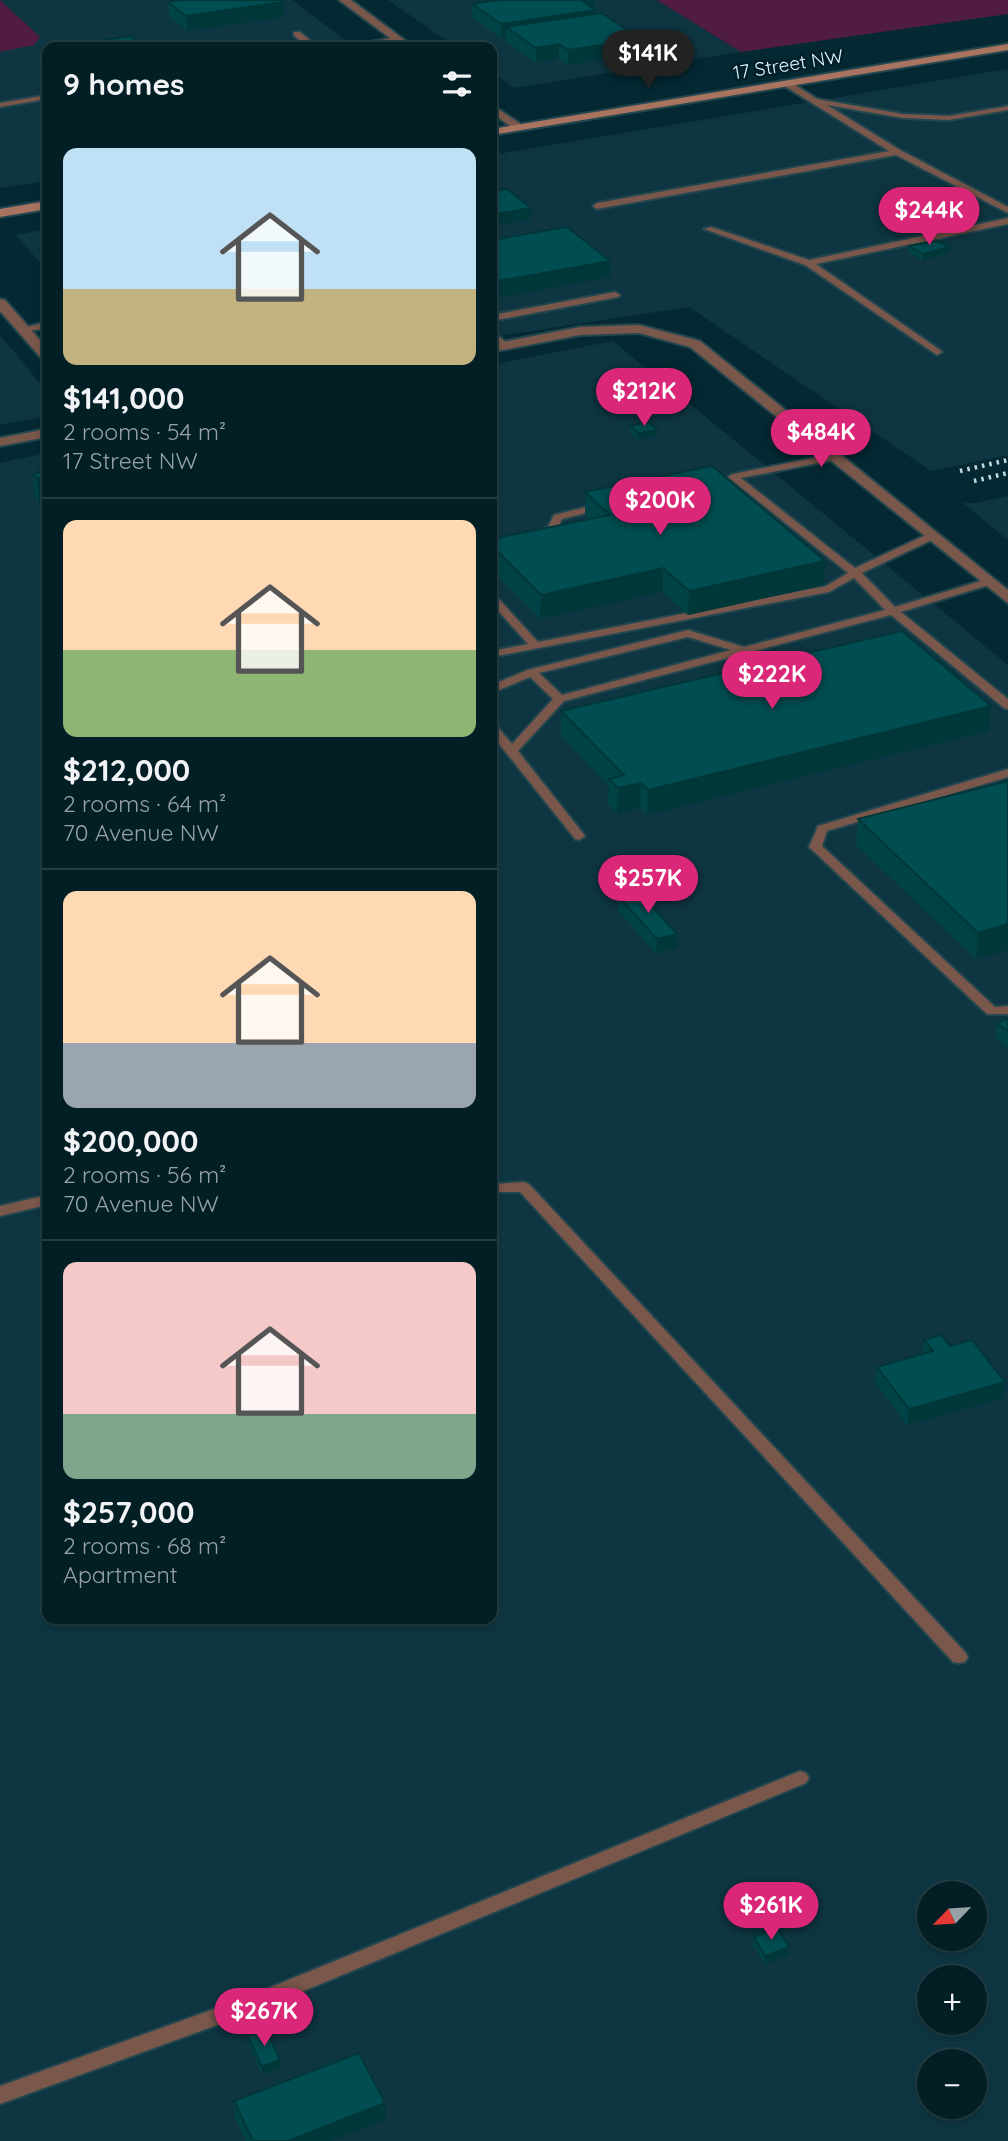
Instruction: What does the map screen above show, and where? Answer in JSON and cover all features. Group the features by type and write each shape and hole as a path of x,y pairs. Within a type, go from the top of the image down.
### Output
{"main road":[{"name":"17 Street NW","path":"497,131 1008,47"},
{"path":"0,213 42,206"}],"street":[{"path":"344,0 402,42"},
{"path":"497,112 519,127"},
{"path":"0,303 42,350"},
{"path":"498,347 580,331 639,329 695,344 1008,598"},
{"path":"0,442 42,434"}],"lane":[{"path":"297,34 307,42"},
{"path":"378,42 397,39"},
{"path":"786,83 897,152 1008,210"},
{"path":"0,105 42,98"},
{"path":"813,100 903,116 949,118 1008,108"},
{"path":"597,206 897,152"},
{"path":"808,263 1008,221"},
{"path":"708,229 808,263 937,352"},
{"path":"497,317 615,295"},
{"path":"24,329 42,326"},
{"path":"834,457 727,478 855,573 893,611 1008,705"},
{"path":"528,535 552,529 558,517 609,505"},
{"path":"497,653 829,589 855,573 932,536"},
{"path":"512,751 560,699 893,611 988,582"},
{"path":"497,603 536,646"},
{"path":"497,687 531,672 688,632 743,650"},
{"path":"531,672 560,699"},
{"path":"497,734 579,836"},
{"path":"1008,773 822,829 815,847 992,1011 1008,1010"},
{"path":"497,1188 524,1187 959,1657"},
{"path":"0,1210 42,1201"},
{"path":"0,2095 246,2006 800,1778"}],"shaded area":[{"path":"0,0 292,0 347,42 42,42 42,182 0,188"},
{"path":"0,0 40,37 34,45 0,52"},
{"path":"388,0 657,0 741,52 514,88 497,76 497,42 449,42"},
{"path":"657,0 1008,0 1008,14 741,52"},
{"path":"1008,69 1008,455 931,471 689,307 497,336 497,154"},
{"path":"42,230 42,265 15,235"},
{"path":"0,335 42,386 42,417 0,425"},
{"path":"613,341 1008,665 1008,2141 0,2141 0,463 42,454 42,1624 497,1624 497,364"},
{"path":"1008,496 1008,540 963,503 976,503"}],"building":[{"path":"500,0 586,0 582,1 596,10 501,24 472,4"},
{"path":"168,2 283,2 186,16"},
{"path":"601,13 641,39 568,50 559,44 536,48 506,27"},
{"path":"131,36 138,42 99,42"},
{"path":"507,189 531,208 497,214 497,190"},
{"path":"567,227 610,261 497,281 497,239"},
{"path":"938,241 949,247 923,254 909,246"},
{"path":"649,422 657,430 639,433 631,426"},
{"path":"712,466 825,561 689,591 663,568 541,595 497,551 497,538 610,515 585,492"},
{"path":"42,472 42,479 37,478 33,474"},
{"path":"902,631 991,706 648,790 641,783 618,788 609,779 624,775 561,711"},
{"path":"1008,781 1008,924 978,933 858,819"},
{"path":"638,891 677,934 657,939 618,896"},
{"path":"1008,1019 1008,1032 997,1023"},
{"path":"941,1335 950,1346 972,1340 1005,1382 909,1409 877,1367 933,1351 924,1340"},
{"path":"777,1928 789,1947 765,1956 754,1937"},
{"path":"266,2029 280,2060 262,2067 248,2036"},
{"path":"359,2053 385,2103 288,2141 253,2141 234,2101"}],"railway":[{"path":"960,471 1008,460"},
{"path":"974,481 1008,473"}]}
